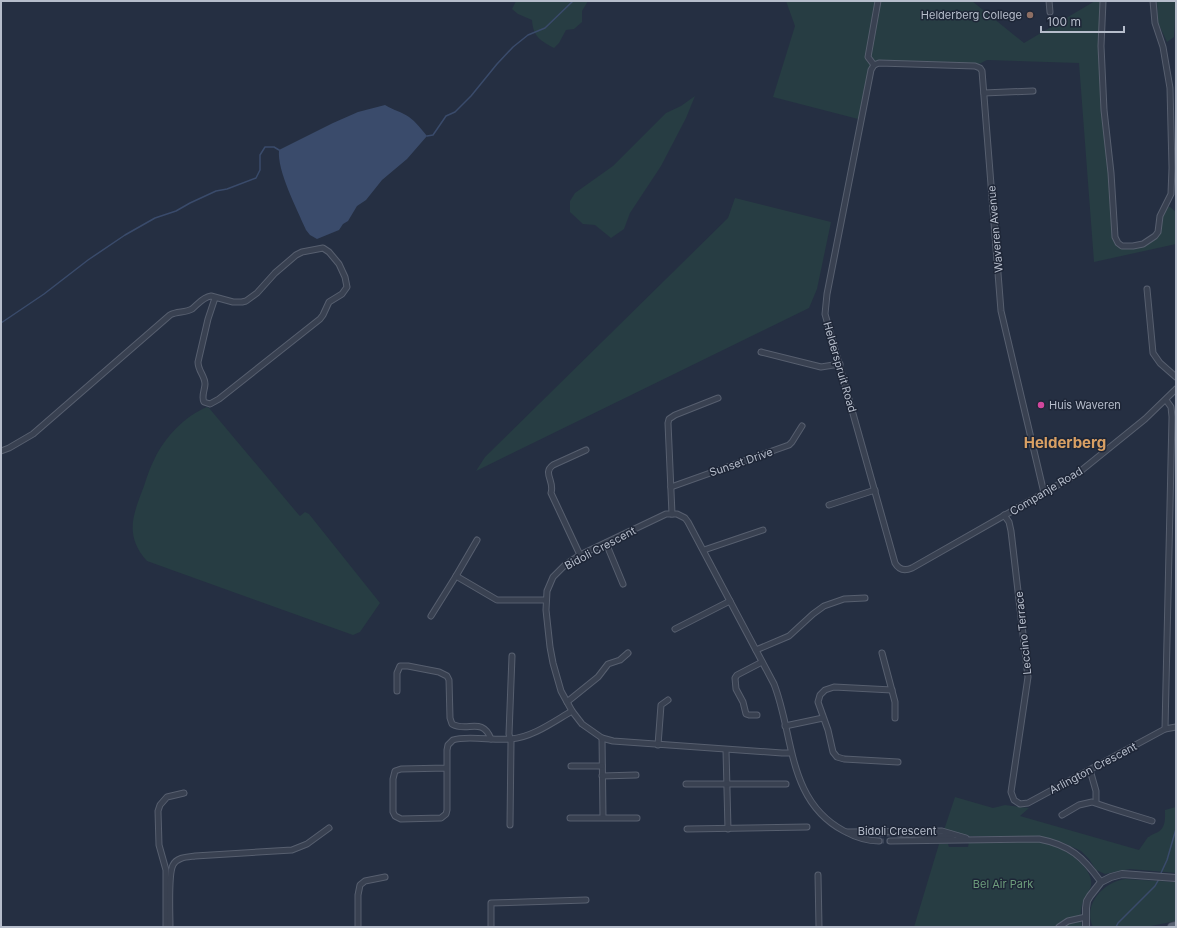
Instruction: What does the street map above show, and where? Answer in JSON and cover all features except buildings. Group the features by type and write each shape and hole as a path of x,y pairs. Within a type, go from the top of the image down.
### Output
{"main road":[{"path":"1172,927 1176,926"}],"street":[{"path":"874,65 868,57 878,1"},
{"path":"1049,1 1050,12"},
{"path":"1103,1 1101,46 1104,110 1111,173 1115,237 1120,244 1127,246 1143,244 1155,236 1158,232 1160,216 1171,194 1172,168 1170,88 1164,47 1154,23 1153,1"},
{"name":"Waveren Avenue","path":"874,65 879,63 975,66 980,68 982,71 1001,311 1044,493"},
{"name":"Helderspruit Road","path":"874,65 871,70 826,306 826,314 895,563 897,567 901,569"},
{"path":"984,93 1033,91"},
{"path":"1,450 9,448 33,434 170,315 189,310 209,296 238,302 246,301 257,293 275,272 296,255 302,252 321,248 326,250 337,262 345,277 347,285 344,292 329,302 320,319 234,388 214,402 207,404 202,399 205,383 204,377 199,369 198,358 209,313 215,298"},
{"path":"1147,289 1151,346 1153,353 1160,363 1176,377"},
{"path":"761,352 821,367 840,364"},
{"name":"Companje Road","path":"901,569 908,570 912,568 1044,493 1086,467 1166,400 1176,389"},
{"path":"672,514 669,419 675,415 718,398"},
{"path":"1166,400 1171,407 1172,417 1166,729"},
{"name":"Sunset Drive","path":"671,487 789,445 802,426"},
{"path":"580,555 551,493 552,486 548,473 550,467 586,450"},
{"path":"829,505 875,490"},
{"name":"Bidoli Crescent","path":"791,753 613,742 602,738 582,724 572,711 561,691 553,663 545,600 549,584 558,570 580,555 666,514 677,514 685,518 704,550 777,691 791,753 800,782 809,797 826,819 846,832 860,838 879,838 846,832"},
{"name":"Leccino Terrace","path":"1004,515 1011,531 1028,677 1011,792 1012,798"},
{"path":"704,550 763,530"},
{"path":"431,616 477,540"},
{"path":"606,543 623,584"},
{"path":"456,576 497,600 545,600"},
{"path":"756,650 789,636 812,614 830,603 844,599 865,598"},
{"path":"675,629 730,601"},
{"path":"567,702 598,677 608,664 620,660 628,653"},
{"path":"882,653 895,702 895,718"},
{"path":"510,825 509,734 512,656"},
{"path":"756,715 746,714 743,702 736,688 735,681 737,675 762,662"},
{"path":"397,691 397,673 400,666 408,666 443,673 447,676 450,685 450,718 452,724 458,726 481,726 486,730 491,739"},
{"path":"892,690 830,688 825,690 819,698 833,752 837,757 844,759 898,762"},
{"path":"658,745 661,705 668,700"},
{"path":"447,768 401,769 395,771 393,779 395,816 401,819 444,816 447,810 447,768 447,750 450,742 456,739 510,739 522,737 534,733 572,711"},
{"path":"785,726 823,718"},
{"name":"Arlington Crescent","path":"1012,798 1017,803 1026,804 1166,729 1176,727"},
{"path":"602,738 603,817"},
{"path":"726,750 728,829"},
{"path":"571,766 602,766"},
{"path":"1090,770 1096,790 1096,802"},
{"path":"602,776 636,775"},
{"path":"686,784 786,784"},
{"path":"166,927 166,870 159,840 158,811 160,805 167,797 184,793"},
{"path":"1062,815 1084,803 1096,802 1152,821"},
{"path":"570,818 637,818"},
{"path":"687,829 807,827"},
{"path":"170,927 170,875 173,864 177,861 195,856 292,850 307,844 329,828"},
{"name":"Bidoli Crescent","path":"846,832 942,831 953,837"},
{"name":"Bidoli Crescent","path":"953,837 917,841 890,838 953,837 971,839 1029,838 1049,841 1063,847 1082,859 1101,882"},
{"path":"1059,927 1068,921 1087,923 1087,902 1090,896 1101,882 1111,877 1122,874 1176,878"},
{"path":"818,875 819,927"},
{"path":"358,927 358,894 360,885 366,881 385,877"},
{"path":"491,927 491,903 586,900"}],"green space":[{"path":"516,1 588,1 582,11 582,22 574,29 566,30 559,43 554,48 538,38 534,31 532,20 518,14 512,9"},
{"path":"786,1 878,1 869,51 874,65 862,120 773,97 795,26"},
{"path":"880,1 972,1 1024,43 1095,1 1103,1 1103,79 1118,243 1133,246 1155,236 1166,206 1170,207 1176,212 1176,244 1094,262 1079,63 987,60 979,64 874,61 870,57"},
{"path":"1157,1 1176,1 1174,37 1167,42 1158,23"},
{"path":"695,96 686,118 661,166 630,213 624,229 611,238 595,225 583,224 570,212 570,201 575,193 613,166 666,113 681,106"},
{"path":"735,198 831,222 817,289 809,308 476,471 485,457 728,218"},
{"path":"207,407 298,514 300,516 305,512 309,514 380,603 360,632 353,635 147,561 140,552 135,542 133,533 134,516 153,461 164,442 176,428 191,416"},
{"path":"955,797 993,808 1005,805 1029,808 1020,816 1139,850 1148,837 1161,830 1164,822 1165,810 1176,807 1176,873 1130,869 1105,874 1096,870 1089,859 1081,851 1052,839 1038,836 969,836 944,830"},
{"name":"Bel Air Park","path":"1034,841 1052,845 1067,852 1079,861 1088,873 1091,879 1091,885 1082,906 1082,927 914,927 939,844 948,844 949,847 968,847 969,842"},
{"path":"1125,879 1176,882 1176,921 1146,927 1093,927 1090,918 1090,910 1097,896 1103,889 1117,881"}],"water":[{"path":"385,105 409,117 427,136 407,159 382,180 366,200 357,206 348,221 343,224 339,230 317,239 310,235 306,230 293,201 284,179 279,159 279,150 358,112"}],"waterway":[{"path":"427,136 433,135 446,116 455,112 471,96 513,47 528,35 545,28 573,1"},
{"path":"1,323 44,294 88,260 125,235 155,218 176,211 216,191 227,189 256,178 260,170 260,155 265,147 274,147 279,150"},
{"path":"1161,873 1167,860 1176,829"},
{"path":"1116,927 1118,923 1155,886 1159,879"}],"tunnel":[{"path":"879,835 890,834"},
{"path":"879,841 890,841"}],"place":[{"name":"Helderberg College","path":"1030,15"},
{"name":"Huis Waveren","path":"1041,405"}],"district":[{"name":"Helderberg","path":"1065,442"}]}
